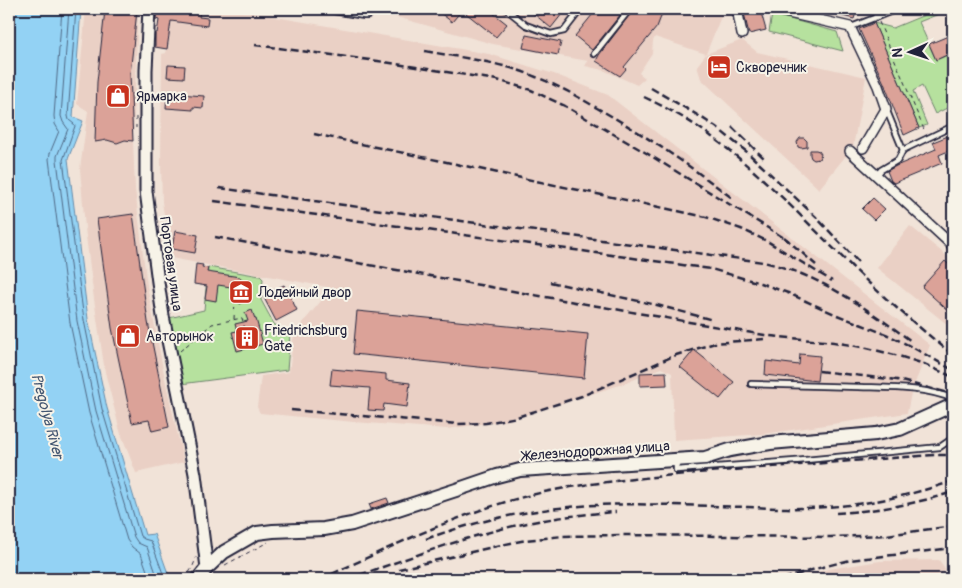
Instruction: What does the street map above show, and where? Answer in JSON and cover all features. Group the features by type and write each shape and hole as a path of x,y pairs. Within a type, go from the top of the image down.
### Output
{"main road":[{"name":"Портовая улица","path":"149,9 146,70 146,191 158,282 195,474 208,574"},
{"name":"Железнодорожная улица","path":"198,579 208,574 224,552 257,533 324,529 352,524 520,470 675,461 704,458 730,450 770,443 876,434 900,428 953,405"}],"street":[{"path":"737,9 742,34"},
{"path":"771,9 850,27 878,86 886,109 863,148"},
{"path":"850,151 953,246"}],"lane":[{"path":"322,9 364,16 368,16 372,9"},
{"path":"506,9 526,25 551,34 564,31 581,9"},
{"path":"594,54 630,9"},
{"path":"873,9 877,17"},
{"path":"850,27 897,9"},
{"path":"886,109 903,150"},
{"path":"876,176 881,170 898,160 903,150 953,126"},
{"path":"751,384 919,390 942,394 953,399"},
{"path":"675,461 676,470 795,461 940,446 953,438"}],"path":[{"path":"877,17 928,138"},
{"path":"234,300 234,320"},
{"path":"172,358 212,324 242,318 245,329"},
{"path":"224,566 269,542"}],"shaded area":[{"path":"86,9 138,9 133,141 135,189 147,286 165,379 184,462 136,473 120,431 105,372 85,228 80,169 88,111 77,104"},
{"path":"173,9 230,9 489,54 554,74 608,95 930,345 911,393 907,413 764,434 674,440 672,373 661,368 626,383 509,420 447,429 260,413 257,407 261,376 289,372 294,333 332,288 171,258 162,202 161,163 162,54 166,53"},
{"path":"368,9 724,9 706,54 655,37 652,53 639,73 645,78 637,85 603,70 585,66 588,61 493,44"},
{"path":"742,40 757,52 866,77 853,147 819,189 701,79 697,66 706,54"},
{"path":"910,226 953,261 953,329 877,268"},
{"path":"939,560 946,570 935,579 794,579 829,569 880,561"},
{"path":"523,575 524,579 471,579"}],"green space":[{"path":"939,9 951,9 919,22 936,60 953,53 953,105 935,114 922,86 913,91 927,125 919,128 874,23 893,28"},
{"path":"772,14 837,32 843,51 769,32"},
{"path":"208,267 260,276 263,279 261,300 274,324 290,334 287,370 181,384 169,318 204,310"}],"water":[{"name":"Pregolya River","path":"9,9 81,9 73,117 83,121 68,159 88,319 107,408 145,535 154,534 170,579 9,579"}],"building":[{"path":"157,9 200,11 199,17 208,18 207,26 171,21 167,49 155,47 155,33 157,33 159,20 156,19"},
{"path":"435,9 488,9 507,24 496,37 462,10 452,22"},
{"path":"528,9 566,9 551,28"},
{"path":"597,9 625,9 592,50 575,36"},
{"path":"634,9 664,9 657,27 624,67 626,69 620,76 596,61"},
{"path":"743,9 760,9 766,30 749,34"},
{"path":"824,9 857,9 854,19 823,11"},
{"path":"105,10 137,11 130,74 133,141 125,140 117,143 107,140 95,142 97,82"},
{"path":"874,23 919,128 904,135 884,83 859,29"},
{"path":"953,34 953,52 936,60 929,44"},
{"path":"526,35 561,42 558,55 523,48"},
{"path":"168,65 185,66 184,78 167,77"},
{"path":"167,93 204,96 203,108 193,107 193,110 166,108"},
{"path":"953,134 953,149 939,155 942,163 894,183 891,181 887,171 936,149 933,142"},
{"path":"800,138 804,138 807,141 807,147 798,147 797,142"},
{"path":"810,150 819,151 821,154 819,159 814,160 811,158"},
{"path":"873,198 885,209 874,220 862,209"},
{"path":"133,214 148,322 169,427 152,431 149,420 132,423 112,328 97,219"},
{"path":"175,231 198,235 195,253 172,249"},
{"path":"945,261 953,268 953,315 922,287"},
{"name":"Лодейный двор","path":"196,264 208,268 207,272 240,277 251,298 240,304 231,287 218,285 216,301 205,299 207,286 194,284"},
{"path":"284,285 297,310 276,321 263,296"},
{"name":"Friedrichsburg Gate","path":"252,310 263,344 237,351 232,332 237,331 235,324 248,321 245,313"},
{"path":"357,311 588,334 584,378 353,354"},
{"path":"694,350 734,382 720,399 680,367"},
{"path":"800,354 820,356 817,381 765,375 766,361 799,365"},
{"path":"332,369 386,374 386,380 410,383 407,407 384,404 383,411 368,410 370,388 330,385"},
{"path":"666,372 667,385 640,386 640,373"},
{"path":"387,498 389,503 371,509 369,504"}],"railway":[{"path":"255,45 378,61 497,80 531,90 565,106 648,154 789,241"},
{"path":"425,51 482,61 509,68 559,87 649,139 732,198"},
{"path":"651,88 716,127 747,152 816,217 860,264"},
{"path":"644,97 696,126 754,171 870,284 953,355"},
{"path":"732,127 765,159"},
{"path":"314,134 706,217 741,229 767,241 832,281"},
{"path":"219,188 763,262 784,267 823,284 877,316 911,341"},
{"path":"214,201 711,269 788,293 888,335 953,370"},
{"path":"215,237 770,336 834,342 867,348 924,364 953,377"},
{"path":"784,237 816,265"},
{"path":"550,282 657,305 713,320"},
{"path":"291,410 458,424 486,423 517,417 582,396 676,355 715,343 764,339"},
{"path":"819,371 897,380 953,394"},
{"path":"321,579 450,521 531,495 569,487 778,466 953,455"},
{"path":"426,539 488,520 553,509 634,504 788,508 827,507 891,498 953,481"},
{"path":"836,513 866,511 895,506 953,492"},
{"path":"348,579 496,530 554,518 616,512"},
{"path":"399,569 501,545 563,536 831,537 887,535 953,526"},
{"path":"783,579 850,560 953,548"},
{"path":"948,579 953,575"}],"place":[{"name":"Скворечник","path":"719,67"},
{"name":"Ярмарка","path":"118,96"},
{"name":"Лодейный двор","path":"241,292"},
{"name":"Авторынок","path":"128,336"},
{"name":"Friedrichsburg Gate","path":"247,338"}]}
